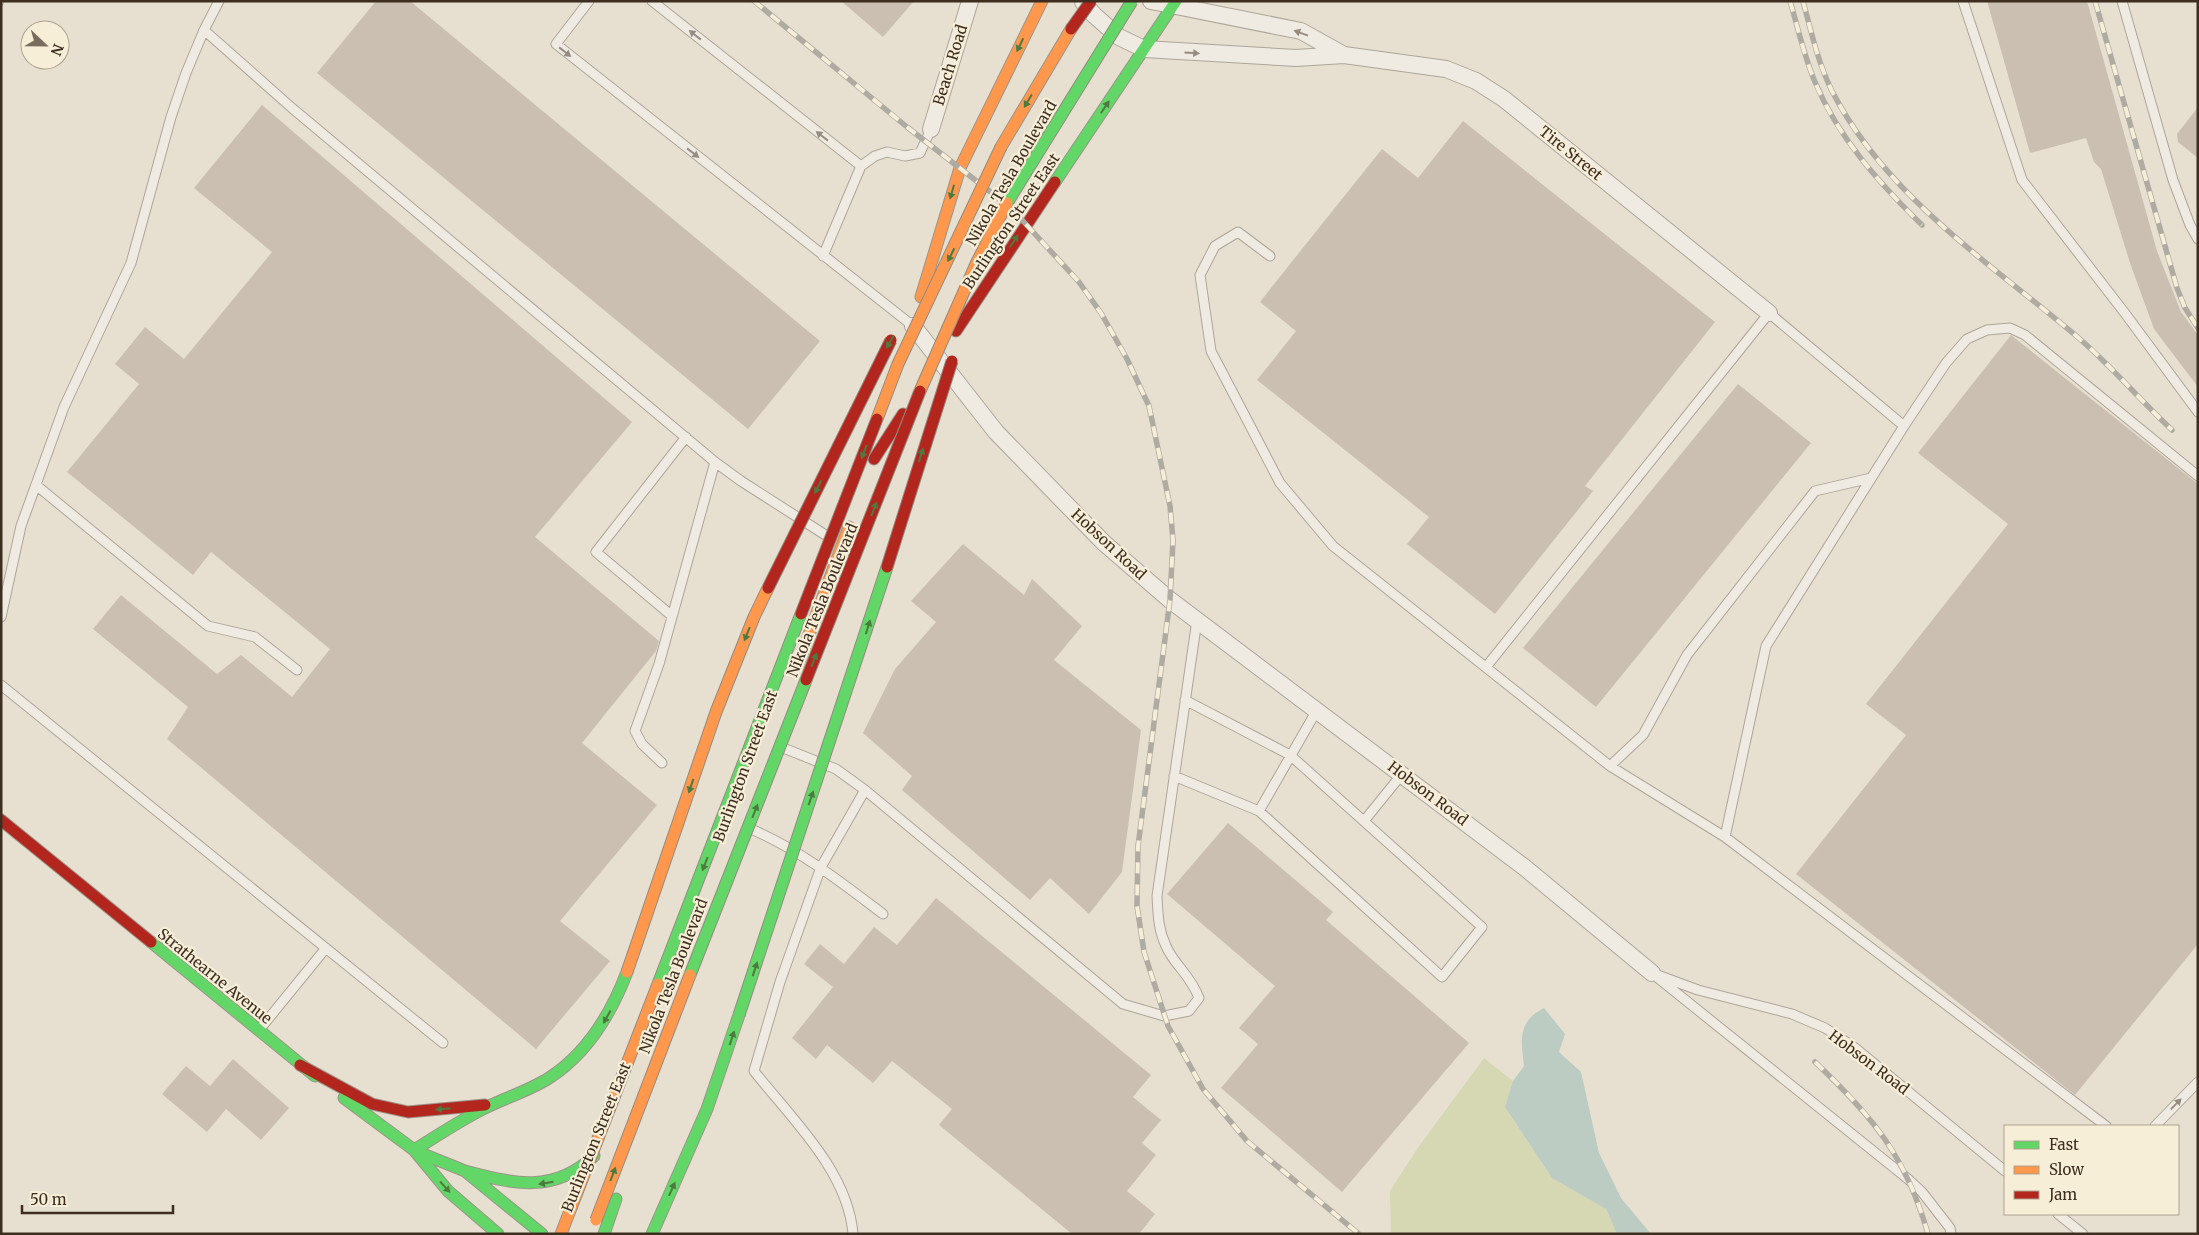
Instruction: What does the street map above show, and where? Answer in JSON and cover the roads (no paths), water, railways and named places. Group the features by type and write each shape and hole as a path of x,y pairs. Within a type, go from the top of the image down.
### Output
{"main road":[{"name":"Burlington Street East","path":"1042,1 968,149 954,183 911,313 873,463 938,357 1174,4"},
{"path":"1071,29 1083,1"},
{"name":"Nikola Tesla Boulevard","path":"561,1234 898,364 976,202 1000,147 1071,29 1091,1"},
{"name":"Nikola Tesla Boulevard","path":"591,1234 659,1053 930,368 977,262 998,220 1052,133 1098,53 1132,1"},
{"path":"652,1234 707,1109 859,655 957,345 981,276 1052,133"},
{"path":"414,1150 492,1105 548,1078 584,1050 609,1015 627,972 716,712 754,617 883,354 911,313 1000,147"},
{"path":"796,671 852,519"},
{"name":"Burlington Street East","path":"654,1036 686,971 779,716"},
{"name":"Strathearne Avenue","path":"1,820 300,1065 414,1150 448,1191 498,1234"},
{"name":"Burlington Street East","path":"604,1234 669,1050 686,971"},
{"path":"300,1065 372,1104 408,1112 492,1105"},
{"path":"465,1171 507,1182 535,1184 556,1181 587,1165 605,1144 619,1119"},
{"name":"Strathearne Avenue","path":"414,1150 465,1171 542,1234"}],"street":[{"name":"Beach Road","path":"931,129 970,1"},
{"name":"Tire Street","path":"1083,1 1094,15 1119,37 1144,49 1296,58 1344,55 1446,69 1476,81 1504,99 1769,313"},
{"name":"Tire Street","path":"1151,1 1174,4 1301,31 1344,55"},
{"name":"Hobson Road","path":"911,313 938,357 996,432 1104,543 1197,620 1524,867 1652,973"}],"lane":[{"path":"1,617 21,526 64,407 131,263 171,117 186,73 204,30 219,1"},
{"path":"589,1 556,44 823,256 911,313"},
{"path":"652,1 860,166"},
{"path":"1963,1 2022,180 2198,412"},
{"path":"2122,1 2173,180 2190,225 2198,239"},
{"path":"204,30 292,108 715,462 741,481 842,545"},
{"path":"823,256 860,166 875,156 886,152 905,156 920,153 931,129"},
{"path":"1270,256 1238,232 1215,246 1200,276 1211,351 1280,483 1333,546 1610,766 1725,837 2105,1125"},
{"path":"1486,667 1769,313 1904,426"},
{"path":"1725,837 1766,646 1904,426 1946,363 1967,339 1987,330 2010,328 2025,335 2198,476"},
{"path":"672,616 596,552 686,437"},
{"path":"662,763 642,744 635,731 659,664 715,462"},
{"path":"1610,766 1643,735 1687,656 1815,491 1871,478"},
{"path":"36,485 208,626 256,637 297,670"},
{"path":"769,742 836,769 865,790 1123,1004 1164,1016 1189,1011 1199,998 1193,982 1166,947 1158,925 1157,896 1197,620"},
{"path":"1,685 443,1043"},
{"path":"1174,776 1259,811 1442,977 1482,926 1290,755 1185,700"},
{"path":"1259,811 1317,710"},
{"path":"1364,821 1402,774"},
{"path":"853,1234 848,1205 828,1164 754,1071 780,982 821,867 865,790"},
{"path":"739,824 779,841 821,867 883,914"},
{"path":"258,1031 326,948"},
{"path":"1652,973 1908,1179 1922,1192 1950,1228 1951,1234"},
{"name":"Hobson Road","path":"1652,973 1698,990 1792,1014 1825,1028 1854,1047 2004,1169"},
{"path":"2156,1125 2198,1082"},
{"path":"2059,1215 2083,1234"}],"railway":[{"path":"754,1 907,127 997,197 1023,221 1079,282 1101,313 1127,359 1149,406 1170,506 1173,540 1170,600 1138,846 1137,906 1144,952 1168,1026 1203,1089 1247,1141 1359,1234"},
{"path":"1790,1 1811,72 1835,122 1875,176 1922,225"},
{"path":"1803,1 1819,58 1832,91 1855,129 1882,164 1911,197 1944,227 2093,351 2172,430"},
{"path":"2095,1 2177,288 2185,308 2198,328"},
{"path":"1815,1062 1854,1101 1885,1139 1909,1182 1928,1234"}]}
